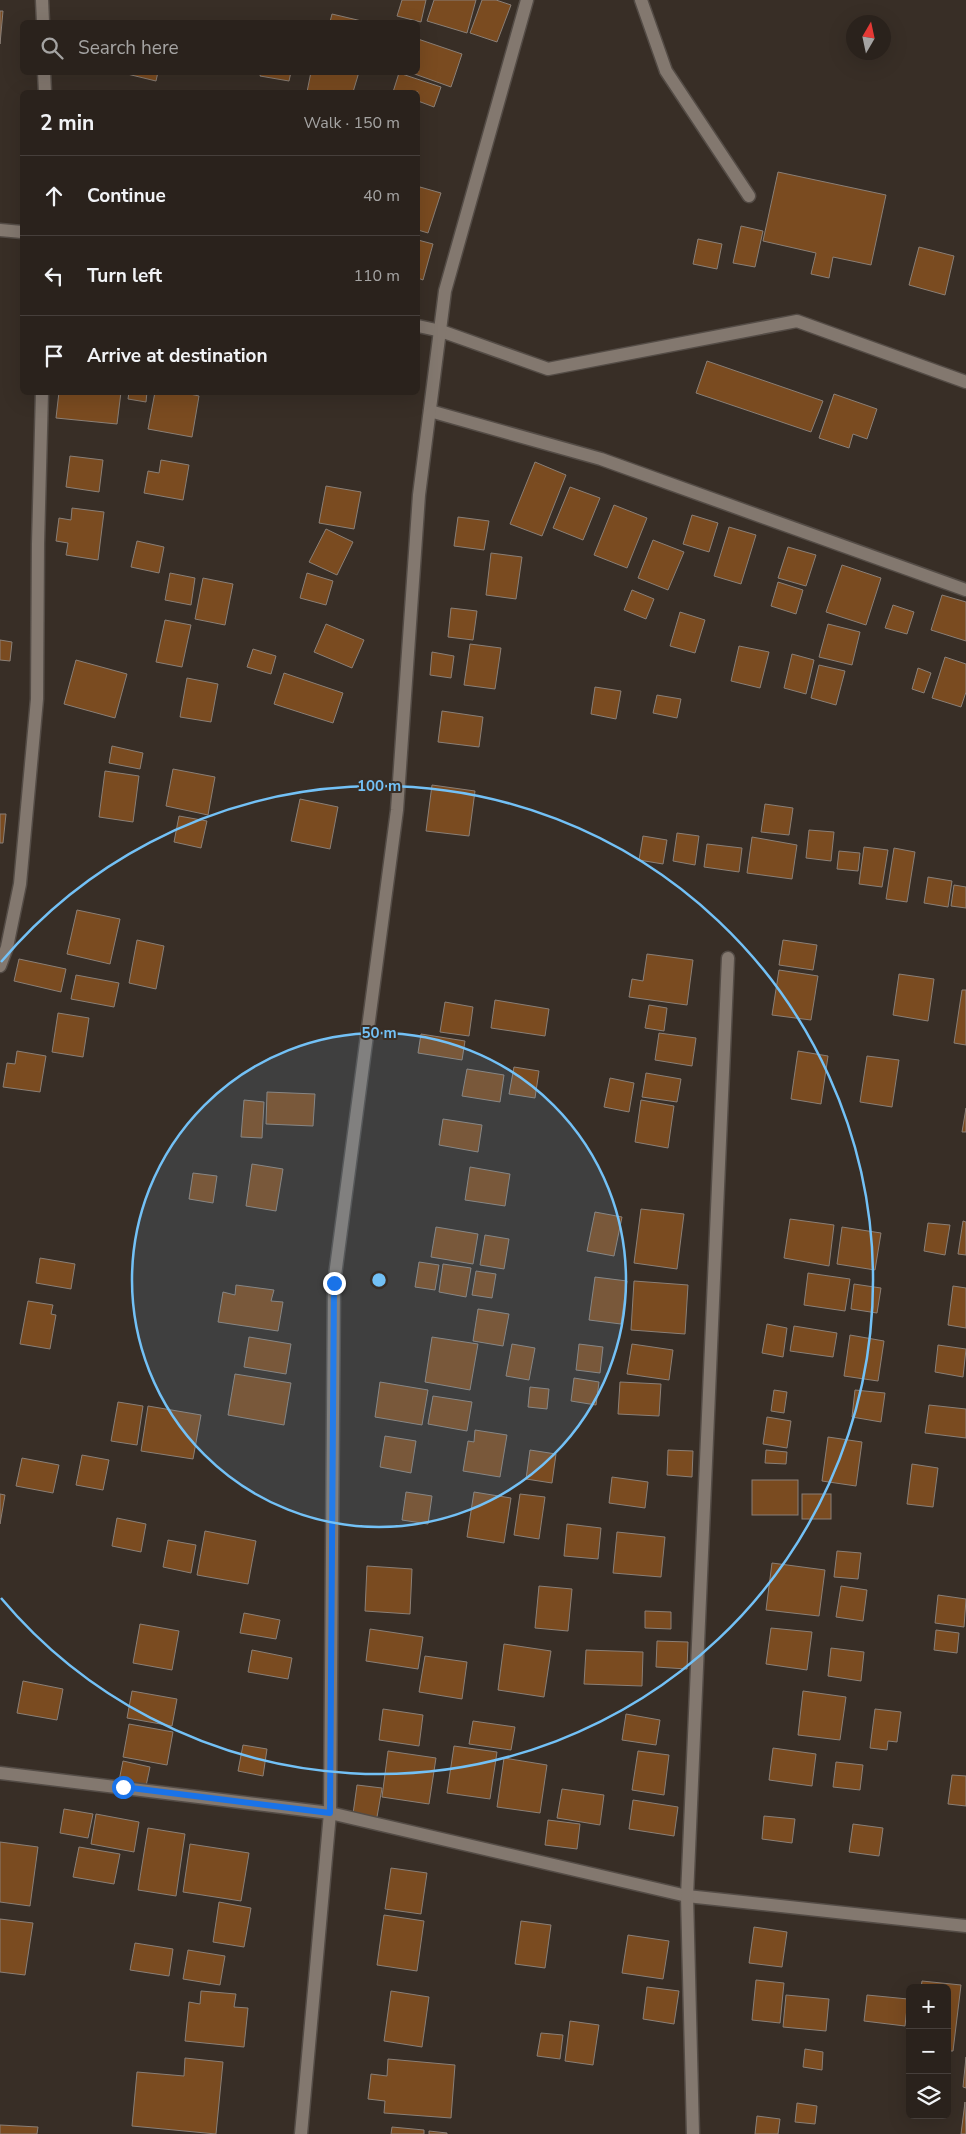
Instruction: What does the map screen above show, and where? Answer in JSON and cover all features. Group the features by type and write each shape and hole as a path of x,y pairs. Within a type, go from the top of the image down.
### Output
{"street":[{"path":"42,0 43,20"},
{"path":"301,2134 330,1813 334,1283 397,810 419,495 445,291 527,0"},
{"path":"641,0 666,71 749,196"},
{"path":"44,75 45,90"},
{"path":"0,230 20,232"},
{"path":"420,326 441,331 548,369 797,321 966,382"},
{"path":"0,966 7,947 20,884 37,699 38,544 42,395"},
{"path":"430,411 601,460 966,590"},
{"path":"693,2134 687,1896 728,958"},
{"path":"0,1773 330,1813 687,1896 966,1926"}],"building":[{"path":"402,0 426,0 421,22 420,20 397,16"},
{"path":"434,0 476,0 467,33 427,21"},
{"path":"482,0 496,0 511,5 497,42 470,33"},
{"path":"0,11 3,11 0,44"},
{"path":"332,14 358,20 330,20"},
{"path":"420,40 462,54 451,87 417,75 420,75"},
{"path":"131,75 157,75 156,81"},
{"path":"260,75 290,75 289,81"},
{"path":"310,75 358,75 354,90 307,90"},
{"path":"398,75 405,75 441,87 434,107 420,102 420,90 394,90"},
{"path":"778,172 886,195 871,265 833,257 829,278 811,274 816,253 763,241"},
{"path":"420,187 441,193 428,233 420,231"},
{"path":"741,226 763,231 755,267 733,263"},
{"path":"698,239 722,244 717,269 693,264"},
{"path":"420,241 433,244 423,280 420,279"},
{"path":"919,247 954,256 945,295 909,285"},
{"path":"707,361 823,401 811,432 696,393"},
{"path":"834,394 877,409 867,439 853,434 849,448 819,438"},
{"path":"59,395 121,395 117,424 56,418"},
{"path":"129,395 147,395 146,402 128,399"},
{"path":"154,395 199,396 192,437 148,429"},
{"path":"70,456 103,460 99,492 66,487"},
{"path":"161,460 189,465 183,500 144,493 148,471 159,473"},
{"path":"535,462 566,475 542,536 510,524"},
{"path":"326,486 361,492 354,529 319,523"},
{"path":"570,487 600,498 583,540 553,528"},
{"path":"614,505 647,518 627,568 594,555"},
{"path":"72,508 104,512 98,560 66,555 68,543 56,541 59,518 71,520"},
{"path":"692,515 718,523 709,552 683,544"},
{"path":"458,517 489,521 484,550 454,546"},
{"path":"729,527 756,535 741,584 714,576"},
{"path":"326,529 353,542 337,575 309,562"},
{"path":"653,540 684,552 668,590 638,578"},
{"path":"137,541 164,547 159,573 131,567"},
{"path":"788,547 816,555 806,586 778,578"},
{"path":"491,553 522,557 516,599 486,595"},
{"path":"842,565 881,578 866,625 826,612"},
{"path":"170,573 195,578 191,605 165,600"},
{"path":"307,573 333,581 326,605 300,598"},
{"path":"203,578 233,584 225,625 195,619"},
{"path":"778,582 803,590 796,614 771,606"},
{"path":"632,590 654,599 646,619 624,610"},
{"path":"942,595 966,602 966,641 931,630"},
{"path":"893,605 914,612 907,634 885,628"},
{"path":"451,608 477,611 473,640 448,637"},
{"path":"680,612 705,620 695,653 670,646"},
{"path":"165,620 191,625 182,667 156,662"},
{"path":"326,624 364,640 352,668 314,652"},
{"path":"828,624 860,632 852,665 819,657"},
{"path":"0,640 12,642 10,661 0,660"},
{"path":"470,644 501,648 495,689 464,685"},
{"path":"739,646 769,652 760,688 731,681"},
{"path":"253,649 276,656 271,674 247,667"},
{"path":"432,652 454,656 451,678 430,675"},
{"path":"792,654 814,660 806,694 784,688"},
{"path":"945,657 966,664 966,692 961,707 932,698"},
{"path":"76,660 127,674 115,718 64,704"},
{"path":"819,665 845,671 836,705 811,698"},
{"path":"918,668 931,673 924,693 912,689"},
{"path":"284,673 343,693 333,723 274,704"},
{"path":"187,678 218,684 211,722 180,717"},
{"path":"595,687 621,691 616,719 591,714"},
{"path":"657,695 681,699 677,718 653,713"},
{"path":"442,711 483,717 479,747 438,742"},
{"path":"112,746 143,753 140,769 109,763"},
{"path":"173,769 215,777 208,815 166,806"},
{"path":"105,771 139,776 133,822 99,817"},
{"path":"432,785 475,791 469,836 426,831"},
{"path":"300,799 338,807 330,849 291,841"},
{"path":"765,804 793,808 789,835 761,832"},
{"path":"0,814 6,814 3,843 0,843"},
{"path":"179,816 207,821 201,848 174,842"},
{"path":"809,830 834,832 831,861 806,858"},
{"path":"677,833 699,836 695,865 673,861"},
{"path":"643,836 667,840 663,864 639,860"},
{"path":"752,837 797,845 792,879 747,873"},
{"path":"707,844 742,848 739,872 704,867"},
{"path":"864,847 888,850 882,887 859,884"},
{"path":"894,848 915,852 907,902 886,899"},
{"path":"839,851 860,853 858,871 837,869"},
{"path":"928,877 952,881 948,907 924,903"},
{"path":"954,885 966,887 966,908 951,906"},
{"path":"77,910 120,919 110,964 67,954"},
{"path":"137,940 164,946 156,989 129,983"},
{"path":"783,940 817,945 813,970 779,965"},
{"path":"647,954 693,960 687,1005 629,997 632,979 643,981"},
{"path":"19,959 66,969 61,992 14,981"},
{"path":"779,970 818,976 811,1020 772,1015"},
{"path":"899,974 934,979 928,1021 893,1015"},
{"path":"76,975 119,983 114,1007 71,999"},
{"path":"962,990 966,990 966,1045 954,1043"},
{"path":"495,1000 549,1009 545,1036 491,1028"},
{"path":"445,1002 473,1007 469,1036 440,1032"},
{"path":"649,1005 667,1008 664,1031 645,1028"},
{"path":"58,1013 89,1018 83,1057 52,1052"},
{"path":"659,1033 696,1038 692,1066 655,1060"},
{"path":"421,1034 465,1041 462,1060 418,1053"},
{"path":"17,1051 46,1056 40,1092 3,1087 7,1063 15,1064"},
{"path":"798,1051 828,1056 821,1104 791,1099"},
{"path":"867,1056 899,1060 892,1107 860,1102"},
{"path":"514,1067 539,1071 535,1098 509,1094"},
{"path":"467,1069 504,1075 500,1102 462,1096"},
{"path":"646,1073 681,1079 677,1102 642,1097"},
{"path":"610,1078 634,1083 629,1112 604,1107"},
{"path":"267,1092 315,1094 313,1126 266,1124"},
{"path":"244,1100 264,1102 262,1138 241,1137"},
{"path":"641,1100 674,1106 668,1148 635,1142"},
{"path":"966,1108 966,1132 962,1132"},
{"path":"443,1119 482,1125 478,1152 439,1145"},
{"path":"252,1164 283,1169 276,1211 246,1206"},
{"path":"470,1167 510,1174 505,1206 465,1200"},
{"path":"193,1173 217,1176 213,1203 189,1199"},
{"path":"641,1209 684,1214 677,1269 634,1263"},
{"path":"595,1212 622,1217 614,1256 587,1251"},
{"path":"790,1219 834,1225 829,1266 784,1258"},
{"path":"963,1221 966,1222 966,1255 958,1254"},
{"path":"928,1223 950,1225 945,1255 924,1251"},
{"path":"436,1227 478,1234 473,1264 431,1257"},
{"path":"842,1227 881,1233 875,1270 837,1264"},
{"path":"485,1235 509,1239 504,1269 480,1265"},
{"path":"40,1258 75,1264 71,1289 36,1283"},
{"path":"419,1262 439,1265 435,1290 415,1287"},
{"path":"443,1264 471,1268 466,1297 439,1292"},
{"path":"476,1271 496,1274 492,1298 472,1295"},
{"path":"808,1273 850,1279 845,1311 804,1305"},
{"path":"595,1277 627,1281 621,1324 589,1320"},
{"path":"634,1281 688,1285 685,1334 631,1330"},
{"path":"854,1284 881,1288 877,1313 851,1309"},
{"path":"236,1285 274,1290 271,1301 283,1302 278,1331 218,1322 223,1292 235,1295"},
{"path":"953,1286 966,1288 966,1328 948,1325"},
{"path":"28,1301 53,1305 51,1314 56,1315 50,1349 20,1344"},
{"path":"478,1309 509,1314 503,1346 473,1341"},
{"path":"767,1324 787,1328 783,1357 762,1353"},
{"path":"794,1326 837,1333 833,1357 790,1351"},
{"path":"850,1335 884,1341 878,1381 844,1376"},
{"path":"249,1337 291,1344 286,1374 244,1367"},
{"path":"432,1337 478,1344 470,1390 425,1382"},
{"path":"512,1344 535,1348 529,1380 506,1376"},
{"path":"579,1344 603,1347 600,1373 576,1370"},
{"path":"632,1344 673,1350 669,1380 627,1374"},
{"path":"938,1345 966,1349 963,1377 935,1372"},
{"path":"235,1374 291,1383 284,1425 228,1415"},
{"path":"574,1378 599,1382 596,1405 571,1401"},
{"path":"380,1382 428,1390 422,1425 375,1417"},
{"path":"620,1382 661,1384 659,1416 618,1414"},
{"path":"530,1387 549,1389 547,1409 528,1407"},
{"path":"774,1390 787,1392 784,1413 771,1411"},
{"path":"855,1390 885,1393 881,1422 852,1417"},
{"path":"433,1396 472,1402 467,1431 428,1424"},
{"path":"118,1402 143,1406 137,1445 111,1441"},
{"path":"929,1405 966,1409 966,1438 925,1433"},
{"path":"148,1406 201,1415 193,1459 141,1451"},
{"path":"767,1417 791,1421 787,1448 763,1444"},
{"path":"475,1430 507,1435 500,1477 463,1471 468,1441 474,1442"},
{"path":"385,1436 416,1441 411,1473 380,1467"},
{"path":"828,1437 862,1442 856,1486 822,1481"},
{"path":"530,1450 556,1454 552,1483 526,1479"},
{"path":"668,1450 693,1451 692,1477 667,1475"},
{"path":"766,1450 787,1452 786,1464 765,1463"},
{"path":"82,1455 109,1460 103,1490 76,1485"},
{"path":"22,1458 59,1465 53,1493 16,1486"},
{"path":"912,1464 938,1468 933,1507 907,1504"},
{"path":"612,1477 648,1482 645,1508 609,1503"},
{"path":"752,1480 798,1480 798,1515 752,1515"},
{"path":"406,1492 432,1496 428,1524 402,1520"},
{"path":"474,1492 511,1498 504,1543 467,1537"},
{"path":"0,1494 5,1495 0,1524"},
{"path":"520,1494 545,1497 539,1539 514,1535"},
{"path":"802,1494 831,1494 831,1519 802,1519"},
{"path":"117,1518 146,1524 141,1552 112,1546"},
{"path":"567,1524 601,1528 598,1559 564,1556"},
{"path":"205,1531 256,1541 248,1584 197,1575"},
{"path":"617,1532 665,1537 661,1577 613,1573"},
{"path":"168,1540 196,1545 191,1573 163,1567"},
{"path":"837,1551 861,1553 858,1579 834,1577"},
{"path":"772,1563 825,1570 819,1616 766,1610"},
{"path":"367,1566 412,1569 410,1614 365,1611"},
{"path":"539,1586 572,1589 568,1631 535,1628"},
{"path":"841,1586 867,1590 863,1621 836,1617"},
{"path":"938,1595 966,1599 964,1627 935,1623"},
{"path":"645,1611 671,1612 671,1629 645,1628"},
{"path":"244,1613 280,1620 276,1639 240,1633"},
{"path":"140,1624 179,1631 172,1670 133,1663"},
{"path":"771,1628 812,1632 807,1670 766,1664"},
{"path":"370,1629 423,1637 418,1669 366,1661"},
{"path":"936,1630 959,1633 957,1653 934,1650"},
{"path":"657,1641 688,1642 687,1669 656,1667"},
{"path":"504,1644 551,1651 544,1697 498,1690"},
{"path":"831,1648 864,1652 861,1681 828,1676"},
{"path":"252,1650 292,1658 288,1679 248,1672"},
{"path":"586,1650 643,1652 642,1686 584,1684"},
{"path":"425,1656 467,1662 462,1699 419,1692"},
{"path":"23,1681 63,1689 57,1720 17,1713"},
{"path":"132,1691 177,1699 172,1726 127,1718"},
{"path":"803,1691 846,1697 840,1740 798,1735"},
{"path":"383,1709 423,1715 419,1746 379,1740"},
{"path":"875,1709 901,1712 897,1742 888,1741 887,1750 870,1748"},
{"path":"626,1714 660,1720 656,1745 622,1740"},
{"path":"473,1721 515,1727 511,1750 469,1744"},
{"path":"129,1724 173,1732 167,1765 123,1757"},
{"path":"243,1745 267,1749 263,1776 238,1771"},
{"path":"454,1746 497,1752 490,1799 447,1793"},
{"path":"773,1748 816,1754 812,1786 769,1780"},
{"path":"388,1751 436,1758 429,1804 382,1797"},
{"path":"638,1751 669,1755 664,1795 632,1790"},
{"path":"504,1758 547,1765 540,1813 497,1807"},
{"path":"123,1761 150,1767 146,1786 119,1781"},
{"path":"836,1762 863,1765 860,1790 833,1787"},
{"path":"952,1775 966,1776 966,1806 948,1804"},
{"path":"357,1785 382,1788 377,1817 353,1814"},
{"path":"562,1789 604,1795 600,1825 557,1818"},
{"path":"633,1800 678,1807 674,1836 629,1829"},
{"path":"64,1809 93,1814 88,1838 60,1833"},
{"path":"96,1814 139,1822 134,1852 91,1844"},
{"path":"764,1816 795,1819 792,1843 762,1839"},
{"path":"548,1820 580,1824 577,1849 545,1845"},
{"path":"853,1824 883,1828 879,1856 849,1852"},
{"path":"148,1828 185,1834 176,1896 138,1890"},
{"path":"0,1842 38,1847 30,1906 0,1902"},
{"path":"190,1844 249,1853 241,1901 183,1892"},
{"path":"79,1847 120,1854 114,1884 73,1877"},
{"path":"391,1868 427,1873 421,1914 385,1909"},
{"path":"219,1902 251,1908 244,1947 213,1942"},
{"path":"384,1915 424,1921 417,1971 377,1965"},
{"path":"0,1919 33,1923 25,1975 0,1972"},
{"path":"521,1921 551,1925 545,1968 515,1964"},
{"path":"754,1927 787,1932 782,1967 749,1963"},
{"path":"628,1935 669,1941 663,1979 622,1973"},
{"path":"135,1943 173,1949 169,1976 130,1970"},
{"path":"188,1950 225,1956 220,1985 183,1979"},
{"path":"756,1980 784,1983 780,2023 752,2020"},
{"path":"922,1981 961,1985 953,2051 951,2051 951,1984 922,1984"},
{"path":"647,1987 679,1991 674,2024 643,2019"},
{"path":"201,1991 236,1994 234,2007 248,2008 244,2047 185,2041 189,2002 200,2004"},
{"path":"391,1991 429,1997 422,2047 384,2041"},
{"path":"786,1995 829,1999 826,2031 783,2027"},
{"path":"867,1995 906,1999 905,2026 864,2021"},
{"path":"570,2021 599,2025 593,2065 565,2061"},
{"path":"541,2033 563,2035 560,2059 537,2056"},
{"path":"805,2049 823,2052 822,2070 803,2067"},
{"path":"966,2057 966,2088 963,2087"},
{"path":"185,2058 223,2062 216,2134 132,2126 137,2072 184,2076"},
{"path":"388,2059 455,2065 451,2118 384,2113 385,2101 368,2099 371,2074 387,2076"},
{"path":"965,2102 966,2134 961,2134"},
{"path":"797,2103 817,2106 815,2124 795,2122"},
{"path":"757,2116 780,2119 778,2134 755,2134"},
{"path":"0,2125 38,2127 37,2134 0,2134"},
{"path":"392,2127 424,2130 424,2134 391,2134"},
{"path":"429,2131 447,2133 447,2134 429,2134"}],"route":[{"path":"123,1787 330,1813 334,1283"}]}
